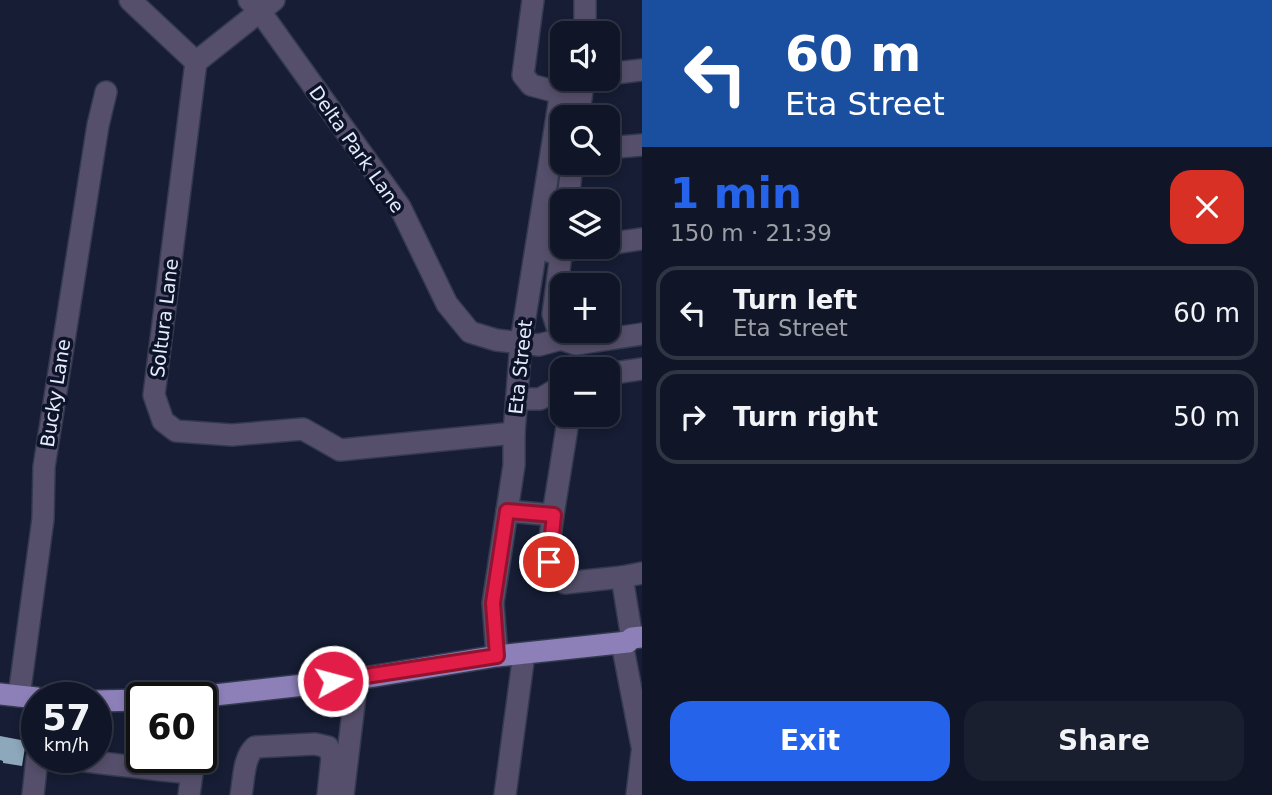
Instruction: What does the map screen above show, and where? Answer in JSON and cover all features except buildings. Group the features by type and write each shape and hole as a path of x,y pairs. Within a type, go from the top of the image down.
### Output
{"main road":[{"path":"217,695 357,679 497,656 632,639"}],"street":[{"path":"130,0 196,62 261,3"},
{"path":"533,0 523,75 531,85 550,86"},
{"path":"582,21 585,0"},
{"name":"Delta Park Lane","path":"261,3 400,207 447,304 470,332 496,340 539,345 550,342"},
{"name":"Soltura Lane","path":"196,62 154,395 163,421 176,431 232,435 303,429 340,450 514,433"},
{"path":"620,73 642,70"},
{"name":"Bucky Lane","path":"18,696 43,519 44,467 98,125 106,92"},
{"path":"620,147 642,145"},
{"name":"Eta Street","path":"497,656 493,603 514,465 521,342 551,175"},
{"path":"620,242 642,239"},
{"path":"535,254 550,251"},
{"name":"Delta Park Lane","path":"620,337 642,334"},
{"path":"620,372 642,369"},
{"path":"517,399 540,399 550,393"},
{"path":"567,427 549,562 552,573 565,583 632,575 632,639 642,746"},
{"path":"507,511 554,515"},
{"path":"505,795 524,654"},
{"path":"343,795 357,679"},
{"path":"241,795 249,752 255,747 315,744 328,747 332,757 328,795"},
{"path":"640,786 642,753"},
{"path":"33,795 35,773"},
{"path":"192,773 189,795 196,795"}],"route":[{"path":"333,681 497,656 493,603 507,511 554,515 549,562"}]}
